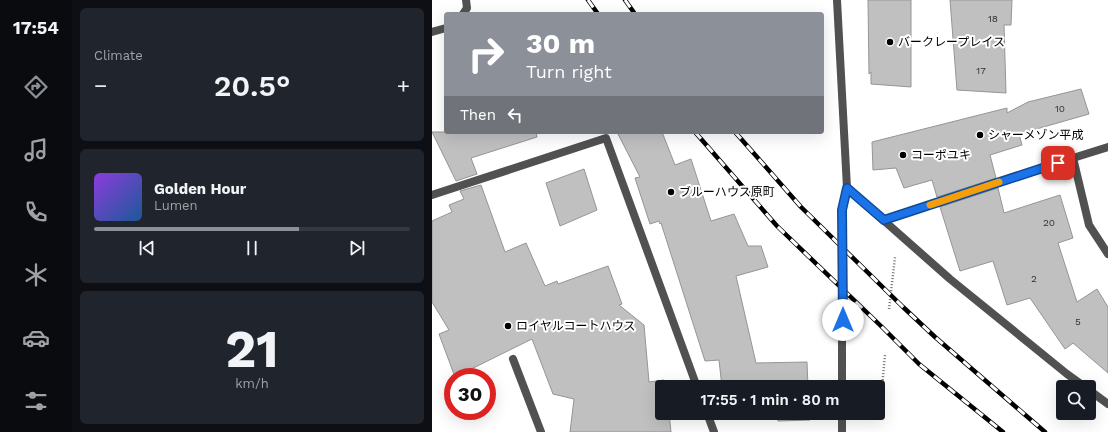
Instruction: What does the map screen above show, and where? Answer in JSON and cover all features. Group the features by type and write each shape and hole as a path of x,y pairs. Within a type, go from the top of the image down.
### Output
{"street":[{"path":"464,12 467,8 466,0"},
{"path":"837,0 847,188 842,210 842,380"},
{"path":"432,32 444,29"},
{"path":"432,195 606,138 694,380"},
{"path":"884,220 1108,147"},
{"path":"1073,158 1088,225 1108,254"},
{"path":"847,188 950,279 1075,380"},
{"path":"513,359 541,432"},
{"path":"1096,395 1108,404"},
{"path":"710,420 714,432"},
{"path":"842,420 842,432"}],"path":[{"path":"889,308 896,243 894,229"},
{"path":"883,380 885,355"}],"building":[{"name":"バークレープレイス","path":"868,0 911,0 911,87 871,84 871,72 869,74"},
{"path":"950,0 1012,0 1011,25 1004,25 1006,93 957,90"},
{"path":"1081,89 1089,114 1019,134 1022,145 990,155 996,178 937,197 932,180 904,188 896,168 873,170 872,142 1007,108 1007,113 1028,102"},
{"path":"432,132 444,132 444,134 536,134 537,137 471,158 477,174 456,181"},
{"path":"618,134 663,134 675,165 691,159 711,221 734,214 748,246 761,246 768,267 736,276 756,363 807,362 808,380 721,380 719,360 705,361 661,223 660,224 659,221 650,224 635,178 640,177"},
{"path":"584,169 597,210 560,226 546,183"},
{"path":"481,185 505,252 526,243 545,286 557,281 558,284 608,266 622,304 619,305 644,325 649,382 655,381 655,420 670,420 671,432 570,432 574,399 553,394 532,339 473,368 452,368 439,334 449,330 432,302 432,221 452,212 449,205 464,199 460,191"},
{"path":"998,188 1004,213 1060,195 1073,238 1058,243 1077,302 1097,289 1108,307 1108,373 1073,343 1065,349 1030,298 1007,305 993,261 960,271 940,207"},
{"path":"778,420 810,420 778,421"}],"railway":[{"path":"588,0 597,12"},
{"path":"625,0 634,12"},
{"path":"697,134 777,226 919,364 1003,432"},
{"path":"737,134 801,207 903,307 935,337 1045,432"}],"slow traffic":[{"path":"930,205 999,182"}],"place":[{"name":"バークレープレイス","path":"890,42"},
{"name":"シャーメゾン平成","path":"980,135"},
{"name":"コーポユキ","path":"903,155"},
{"name":"ブルーハウス原町","path":"671,192"},
{"name":"ロイヤルコートハウス","path":"508,326"}],"route":[{"path":"843,320 842,210 847,188 884,220 1058,163"}]}
